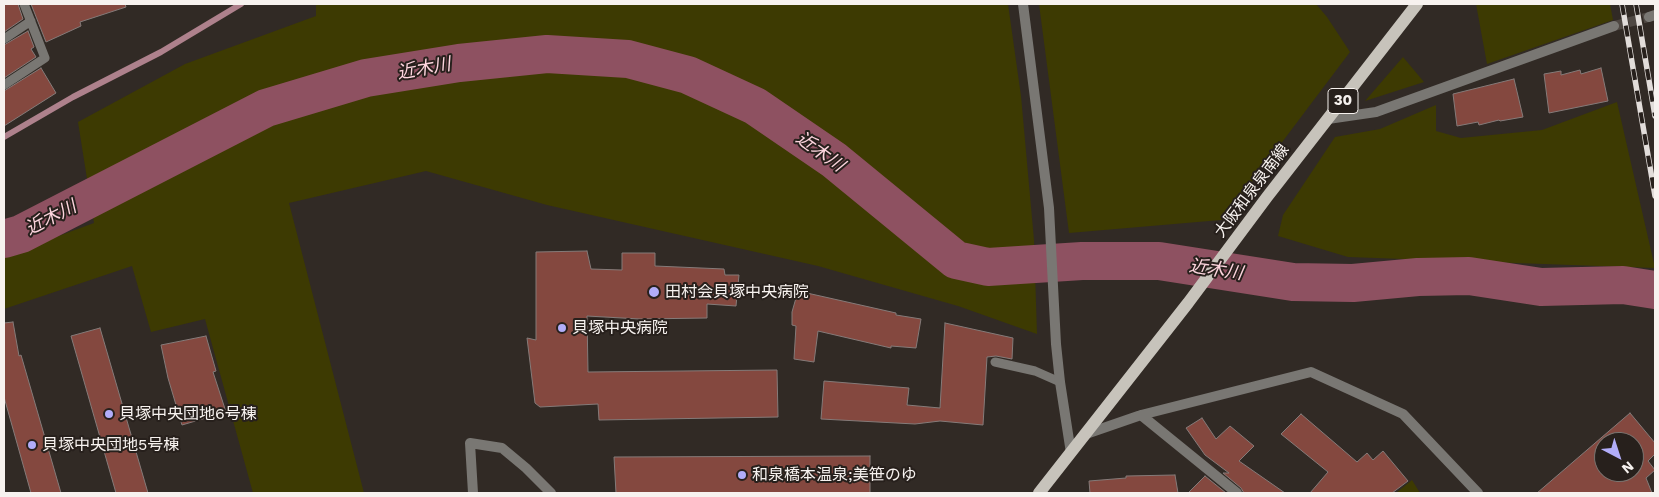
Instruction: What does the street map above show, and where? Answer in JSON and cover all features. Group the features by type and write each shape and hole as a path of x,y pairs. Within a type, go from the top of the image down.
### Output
{"main road":[{"name":"大阪和泉泉南線","path":"1039,493 1418,4"}],"street":[{"path":"1023,4 1049,208 1056,344 1071,453"},
{"path":"1328,119 1376,112 1614,26"},
{"path":"1086,434 1141,415 1311,372 1403,414 1478,493"},
{"path":"1141,415 1237,493"},
{"path":"473,493 470,443 502,448 526,468 551,493"}],"lane":[{"path":"4,84 45,58 24,4"},
{"path":"4,39 31,21"},
{"path":"995,362 1035,371 1060,382"}],"shaded area":[{"path":"316,4 1008,4 1021,96 1034,240 1037,334 958,306 818,266 547,205 426,171 289,203 364,493 253,493 205,319 151,332 132,266 4,309 4,256 94,223 78,122 185,64 316,16"},
{"path":"1039,4 1316,4 1350,52 1240,198 1221,220 1069,233"},
{"path":"1476,4 1610,4 1613,20 1487,64"},
{"path":"1403,57 1424,82 1365,101"},
{"path":"1617,102 1655,268 1348,257 1278,236 1283,215 1335,137 1380,129 1436,105 1436,131 1461,138 1542,130"},
{"path":"1412,480 1420,493 1396,493"}],"building":[{"path":"4,4 18,4 23,19 4,32"},
{"path":"31,4 125,4 126,7 80,22 81,26 46,42"},
{"path":"28,31 34,47 31,49 36,57 4,78 4,45"},
{"path":"41,68 56,93 4,126 4,91"},
{"path":"1601,68 1608,101 1549,113 1544,74 1561,71 1561,75 1580,70 1581,74"},
{"path":"1514,79 1523,117 1479,125 1478,122 1457,126 1453,94"},
{"name":"貝塚中央病院","path":"587,251 591,269 622,270 622,253 655,253 655,266 724,269 725,275 739,275 736,306 707,304 707,318 640,319 587,316 588,372 777,370 778,417 599,420 598,404 540,407 535,403 527,338 536,340 536,252"},
{"path":"798,291 896,313 896,315 921,319 916,348 891,346 891,348 818,331 814,362 794,359 796,326 792,325 792,312"},
{"name":"貝塚中央団地5号棟","path":"13,322 19,356 21,355 61,493 31,493 4,397 4,323"},
{"path":"945,323 1013,338 1012,359 996,356 987,357 983,425 940,421 915,424 821,419 824,381 909,388 907,405 940,408"},
{"name":"貝塚中央団地6号棟","path":"100,328 148,493 116,493 71,336"},
{"path":"206,336 216,371 213,372 226,412 182,425 168,378 161,345"},
{"path":"1630,413 1655,443 1655,454 1648,461 1655,470 1646,478 1652,493 1537,493 1594,444 1594,482 1644,482 1644,432 1608,432"},
{"path":"1301,414 1357,462 1367,453 1373,460 1383,451 1408,481 1392,493 1310,493 1328,472 1281,434"},
{"path":"1202,418 1216,439 1230,426 1254,446 1239,461 1285,493 1244,493 1241,488 1223,473 1229,473 1205,455 1186,428"},
{"name":"和泉橋本温泉;美笹のゆ","path":"870,456 870,493 616,493 614,457"},
{"path":"1175,475 1178,493 1090,493 1089,481 1126,478 1126,476"},
{"path":"1205,476 1226,493 1188,493"}],"waterway":[{"path":"4,137 73,97 161,52 241,4"},
{"name":"近木川","path":"4,239 21,234 266,108 366,78 459,63 547,54 628,59 688,75 755,106 834,160 956,260 988,267 1082,261 1159,261 1293,282 1353,283 1418,277 1469,276 1541,287 1623,285 1655,290"}],"tunnel":[{"path":"1614,26 1649,17"}],"railway":[{"path":"1622,4 1655,196"},
{"path":"1636,4 1655,116"}],"place":[{"name":"田村会貝塚中央病院","path":"654,292"},
{"name":"貝塚中央病院","path":"562,328"},
{"name":"貝塚中央団地6号棟","path":"109,414"},
{"name":"貝塚中央団地5号棟","path":"32,445"},
{"name":"和泉橋本温泉;美笹のゆ","path":"742,475"}]}
